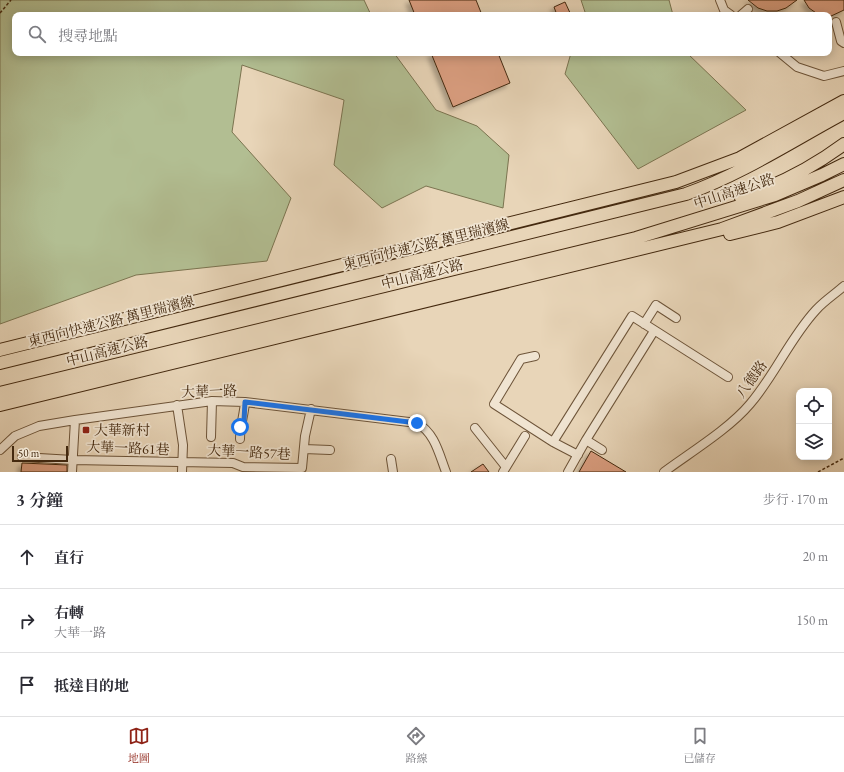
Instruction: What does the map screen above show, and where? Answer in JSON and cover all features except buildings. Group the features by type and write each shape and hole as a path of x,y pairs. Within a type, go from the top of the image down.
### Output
{"highway":[{"name":"東西向快速公路 萬里瑞濱線","path":"0,364 554,228 686,194 735,174 844,101"},
{"name":"東西向快速公路 萬里瑞濱線","path":"0,350 676,182 740,158 844,113"},
{"path":"636,238 673,222 748,195 797,174 844,144"},
{"name":"中山高速公路","path":"0,393 636,238 775,195 844,164"},
{"name":"中山高速公路","path":"0,405 658,246 722,229 798,201 844,180"},
{"path":"658,246 683,246 778,222 844,197"}],"street":[{"path":"720,0 724,10 727,12"},
{"path":"745,12 748,9"},
{"path":"836,22 841,41 844,43"},
{"path":"784,56 798,67 824,76 844,71"},
{"name":"八德路","path":"664,472 732,421 750,405 801,328 816,309 844,286"},
{"path":"644,324 656,305 676,318"},
{"path":"554,442 632,316 728,377"},
{"path":"568,472 586,440 654,331"},
{"path":"535,356 521,359 494,404 554,442 578,455"},
{"path":"211,438 212,401"},
{"name":"大華一路","path":"0,450 15,436 27,430 74,420 212,401 245,402 417,423 426,428 431,434 446,472"},
{"path":"240,439 240,427 244,421 245,402"},
{"path":"177,405 183,445 182,472"},
{"name":"大華一路57巷","path":"182,463 233,463 243,467 302,468 311,409"},
{"name":"大華一路61巷","path":"72,472 74,420"},
{"path":"475,428 505,469 525,436"},
{"path":"586,440 602,450"},
{"path":"304,449 330,450"},
{"name":"大華一路61巷","path":"22,457 182,463"},
{"path":"391,459 393,472"}],"path":[{"path":"0,12 11,0"},
{"path":"818,472 844,458"}],"green space":[{"path":"0,0 364,0 370,12 12,12 12,56 396,56 436,110 477,126 509,155 503,208 426,186 382,208 334,165 344,100 242,65 232,132 291,198 267,261 136,275 0,324"},
{"path":"581,0 669,0 672,12 585,12"},
{"path":"570,56 690,56 746,110 638,169 565,74"}],"place":[{"name":"大華新村","path":"86,430"}],"route":[{"path":"240,427 244,421 245,402 417,423"}]}
